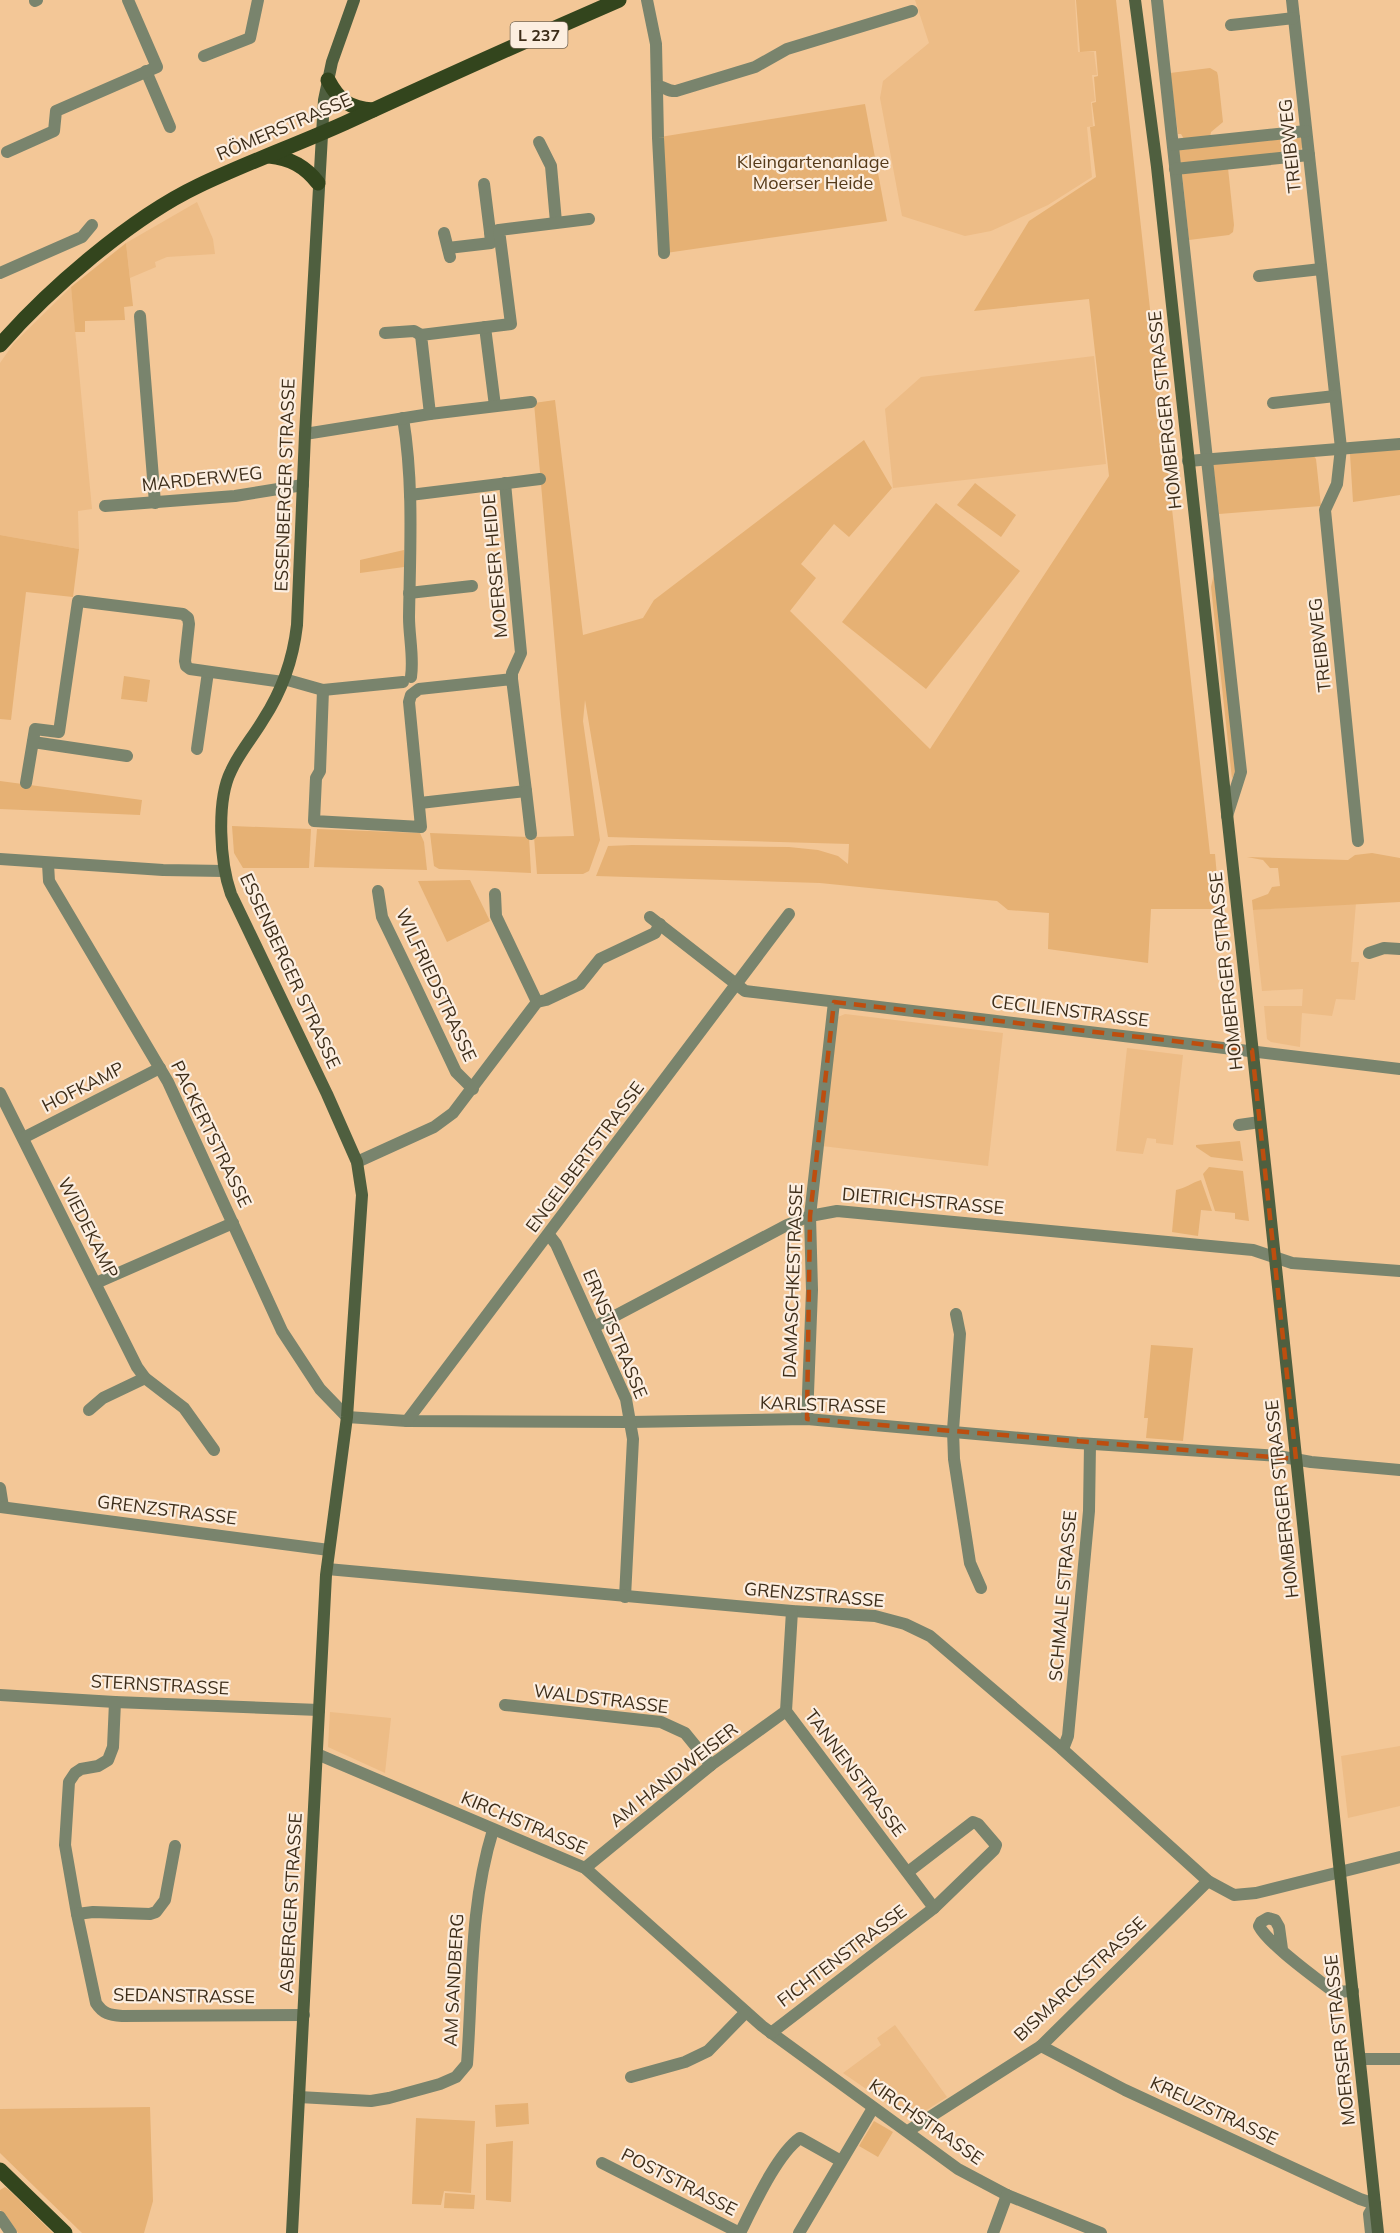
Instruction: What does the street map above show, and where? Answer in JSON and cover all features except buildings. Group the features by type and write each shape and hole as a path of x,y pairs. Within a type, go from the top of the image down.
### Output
{"main road":[{"name":"RÖMERSTRASSE","path":"0,345 48,296 134,226 193,188 321,134 619,0"},
{"path":"328,80 334,93 346,105 373,110"},
{"path":"268,156 292,161 306,170 318,183"},
{"path":"0,2170 65,2233"}],"street":[{"path":"128,0 170,126"},
{"path":"204,56 250,38 258,0"},
{"name":"ESSENBERGER STRASSE","path":"327,1572 347,1417 362,1195 357,1162 231,894 224,871 222,825 227,779 264,719 284,681 294,649 324,100 339,40 354,0"},
{"path":"647,0 656,44 664,253"},
{"name":"HOMBERGER STRASSE","path":"1135,0 1158,179 1341,1872"},
{"name":"HOMBERGER STRASSE","path":"1156,0 1241,772 1227,817"},
{"name":"TREIBWEG","path":"1292,0 1341,448 1337,484 1325,510 1358,842"},
{"path":"657,86 676,91 755,67 787,49 912,11"},
{"path":"1231,25 1294,18"},
{"path":"7,152 54,131 56,111 152,69"},
{"path":"1173,145 1306,131"},
{"path":"539,142 550,166 556,222"},
{"path":"1175,169 1309,154"},
{"path":"385,333 414,331 421,335 511,324 484,184"},
{"path":"494,231 590,219"},
{"path":"0,273 82,237 92,225"},
{"path":"444,233 449,253 491,243 494,231"},
{"path":"1259,276 1322,269"},
{"path":"140,316 155,503"},
{"path":"485,327 495,406"},
{"path":"421,335 430,414"},
{"path":"1273,403 1335,396"},
{"path":"305,434 430,414 531,402"},
{"path":"404,418 409,451 410,495 407,679"},
{"path":"1188,461 1400,444"},
{"name":"MOERSER HEIDE","path":"410,495 540,479"},
{"name":"MOERSER HEIDE","path":"505,483 521,653 512,673 512,679"},
{"name":"MARDERWEG","path":"105,506 235,496 303,485"},
{"name":"MOERSER HEIDE","path":"409,593 472,586"},
{"path":"57,746 78,602 183,614 188,618 189,624 186,666 190,669 284,681 323,690 415,679 415,692 409,702 421,827 314,821 316,778 320,771 323,690"},
{"path":"197,749 208,672"},
{"path":"415,692 512,679 531,834"},
{"path":"26,783 35,729 59,732"},
{"path":"33,742 127,756"},
{"path":"420,803 526,792"},
{"path":"0,859 48,864 224,871"},
{"name":"PACKERTSTRASSE","path":"48,864 49,881 160,1068 282,1330 320,1389 347,1417"},
{"name":"WILFRIEDSTRASSE","path":"378,891 382,917 456,1072 473,1089"},
{"path":"495,894 496,916 537,1002"},
{"name":"ENGELBERTSTRASSE","path":"407,1420 549,1235 789,914"},
{"path":"357,1162 434,1127 453,1113 537,1002 580,984 600,959 655,933 655,921 737,985"},
{"path":"1369,953 1384,948 1400,949"},
{"name":"CECILIENSTRASSE","path":"737,985 745,991 1400,1069"},
{"name":"DAMASCHKESTRASSE","path":"807,1419 812,1290 810,1216 834,1002"},
{"name":"HOFKAMP","path":"23,1138 160,1068"},
{"name":"WIEDEKAMP","path":"0,1093 137,1367 145,1378 184,1408 214,1450"},
{"path":"1239,1125 1260,1122"},
{"name":"DIETRICHSTRASSE","path":"594,1327 787,1225 810,1216 837,1210 1244,1249 1292,1263 1400,1271"},
{"path":"96,1284 233,1223"},
{"name":"ERNSTSTRASSE","path":"549,1235 556,1244 626,1399 633,1439 625,1597"},
{"path":"956,1314 960,1334 953,1430 954,1460 970,1563 981,1588"},
{"path":"89,1410 103,1398 145,1378"},
{"name":"KARLSTRASSE","path":"347,1417 407,1420 630,1422 807,1419 953,1430 1090,1444 1278,1456 1400,1470"},
{"name":"SCHMALE STRASSE","path":"1063,1749 1068,1737 1088,1522 1090,1444"},
{"path":"0,1488 1,1507"},
{"name":"GRENZSTRASSE","path":"1,1507 329,1550"},
{"name":"GRENZSTRASSE","path":"327,1572 874,1616 904,1624 930,1636 1063,1749 1208,1881 1234,1895 1256,1893 1400,1857"},
{"name":"ASBERGER STRASSE","path":"292,2233 327,1572"},
{"name":"TANNENSTRASSE","path":"792,1611 786,1711 934,1908"},
{"name":"STERNSTRASSE","path":"0,1695 319,1710"},
{"path":"115,1702 113,1747 108,1760 98,1766 81,1769 69,1782 65,1845 77,1914 93,1912 150,1914 156,1912 165,1899 175,1845"},
{"name":"WALDSTRASSE","path":"505,1705 661,1722 685,1733 711,1765"},
{"name":"AM HANDWEISER","path":"585,1868 711,1765 786,1711"},
{"name":"KIRCHSTRASSE","path":"317,1754 585,1868 746,2012 958,2169 1007,2195 1101,2233"},
{"name":"FICHTENSTRASSE","path":"771,2032 934,1908 994,1850 995,1841 973,1822 908,1872"},
{"name":"AM SANDBERG","path":"299,2097 371,2102 440,2084 456,2077 462,2071 467,2064 476,1905 484,1860 493,1830"},
{"name":"MOERSER STRASSE","path":"1341,1872 1378,2233"},
{"name":"BISMARCKSTRASSE","path":"908,2131 1041,2046 1208,1881"},
{"name":"SEDANSTRASSE","path":"77,1914 96,2003 101,2011 110,2015 122,2016 304,2015"},
{"path":"1282,1949 1334,1992 1353,1991"},
{"path":"631,2077 685,2062 701,2055 715,2046 746,2012"},
{"name":"KREUZSTRASSE","path":"1041,2046 1125,2090 1375,2204"},
{"path":"1361,2059 1400,2059"},
{"path":"799,2233 873,2108"},
{"name":"POSTSTRASSE","path":"602,2163 740,2233 766,2182 793,2142 800,2138 841,2160"},
{"path":"993,2233 1007,2195"},
{"name":"MOERSER STRASSE","path":"1371,2233 1369,2214 1375,2204"},
{"path":"0,2217 11,2233"}],"highlighted area":[{"path":"834,1002 1252,1050 1296,1459 807,1419 810,1216"}],"shaded area":[{"path":"915,0 1075,0 1078,52 1094,52 1097,75 1092,75 1095,101 1091,102 1093,126 1087,127 1092,177 1048,205 991,231 965,236 902,216 880,98 883,81 929,43"},
{"path":"197,202 213,239 215,254 167,257 155,262 156,267 130,278 126,243"},
{"path":"71,287 92,509 78,511 79,549 0,535 0,363 14,343"},
{"path":"1094,356 1106,464 893,488 885,409 921,377"},
{"path":"1356,903 1351,962 1359,962 1355,1000 1336,999 1332,1016 1302,1013 1300,1047 1271,1042 1267,1039 1264,1006 1302,1006 1303,989 1262,991 1253,910"},
{"path":"845,1014 1003,1033 988,1166 822,1146 838,1017"},
{"path":"1127,1048 1183,1055 1173,1145 1156,1143 1156,1139 1147,1138 1143,1154 1116,1151"},
{"path":"330,1712 391,1718 385,1773 328,1747"},
{"path":"1400,1746 1400,1806 1348,1818 1341,1756"},
{"path":"895,2025 947,2097 911,2120 843,2073 881,2045 877,2038"}],"green space":[{"path":"1076,0 1116,0 1210,854 1215,854 1220,909 1151,909 1148,963 1048,949 1049,913 1008,910 997,901 820,883 596,876 608,846 789,847 818,850 838,856 848,864 849,844 608,837 585,700 583,721 600,840 589,871 583,874 537,874 534,837 574,836 561,715 534,403 555,400 583,635 643,618 654,600 864,440 892,488 849,537 834,524 801,564 816,578 790,611 930,749 1109,476 1089,299 974,311 1029,221 1096,177 1090,127 1095,126 1092,103 1096,102 1094,77 1098,76 1096,51 1080,52"},
{"path":"1210,68 1217,72 1218,76 1223,122 1211,132 1210,138 1184,139 1181,134 1178,134 1170,73"},
{"name":"Kleingartenanlage Moerser Heide","path":"865,104 887,221 666,253 660,137"},
{"path":"1301,137 1303,146 1300,151 1180,163 1179,150"},
{"path":"1228,168 1233,232 1229,235 1189,240 1182,173"},
{"path":"126,243 133,306 124,307 125,320 85,321 85,332 75,332 71,287"},
{"path":"1400,449 1400,495 1353,502 1350,454"},
{"path":"1313,455 1316,459 1321,506 1219,514 1213,464"},
{"path":"975,483 1016,515 1001,537 957,505"},
{"path":"936,503 1020,571 926,689 842,622"},
{"path":"0,535 79,549 73,597 26,592 11,720 0,719"},
{"path":"404,550 404,567 360,573 360,560"},
{"path":"1214,574 1236,769 1232,779 1211,587"},
{"path":"124,676 150,680 147,702 121,699"},
{"path":"0,781 142,800 140,815 0,809"},
{"path":"232,826 311,829 309,868 243,868 234,853"},
{"path":"317,829 420,833 424,842 427,870 314,867"},
{"path":"430,833 529,837 531,873 439,869 434,866"},
{"path":"1372,853 1400,858 1400,902 1253,910 1252,900 1268,894 1272,887 1280,886 1278,868 1270,868 1263,860 1247,857 1348,860 1355,855"},
{"path":"470,880 490,921 447,942 418,881"},
{"path":"1240,1141 1243,1161 1211,1157 1196,1147 1196,1145"},
{"path":"1209,1167 1243,1171 1249,1221 1235,1219 1235,1213 1215,1211 1203,1174"},
{"path":"1201,1180 1212,1211 1201,1210 1198,1236 1172,1232 1176,1190"},
{"path":"1151,1345 1193,1348 1183,1441 1146,1438 1148,1418 1144,1418"},
{"path":"528,2103 529,2124 496,2127 495,2105"},
{"path":"150,2107 153,2201 144,2233 82,2233 0,2153 0,2109"},
{"path":"416,2118 475,2121 471,2193 444,2191 441,2205 412,2204"},
{"path":"874,2121 893,2132 878,2157 859,2146"},
{"path":"513,2141 511,2202 486,2200 486,2144"},
{"path":"5,2187 53,2233 18,2233 0,2210 0,2190"},
{"path":"445,2193 475,2195 474,2209 444,2208"}]}
